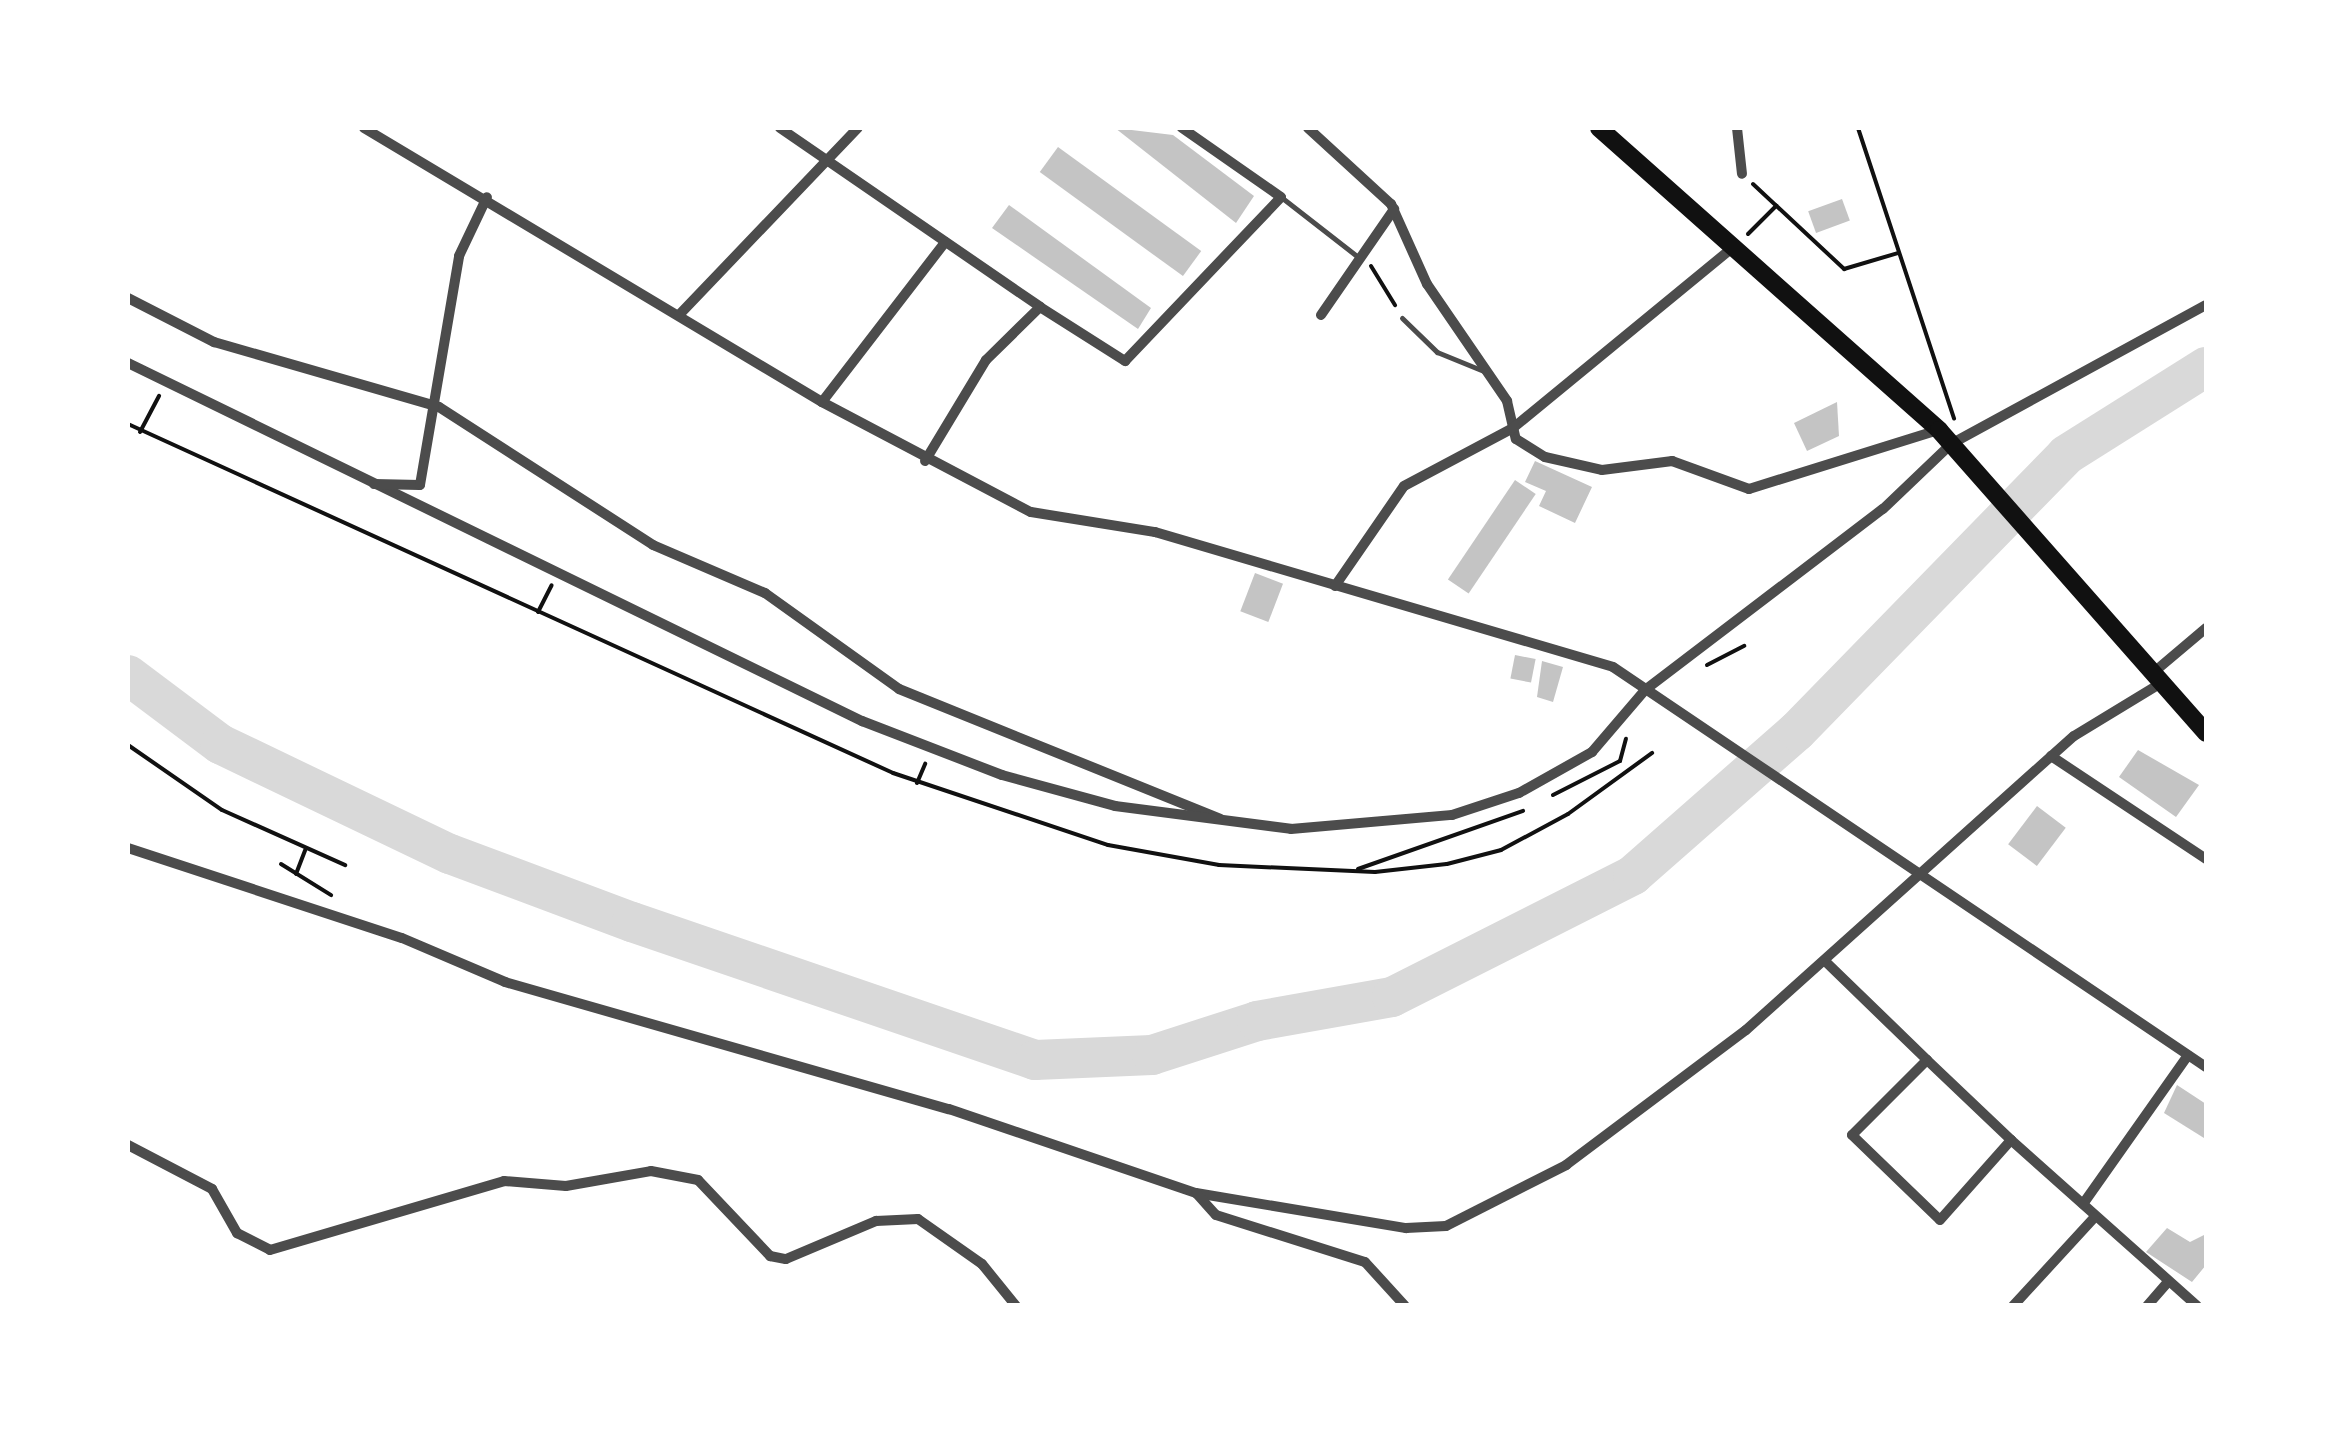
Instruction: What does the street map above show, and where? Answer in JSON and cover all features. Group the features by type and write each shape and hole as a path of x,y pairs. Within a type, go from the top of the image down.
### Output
{"highway":[{"path":"1599,128 1945,437 2206,733"}],"street":[{"path":"364,128 488,198 822,402 925,461 1030,512 1155,532 1613,667 2206,1068"},
{"path":"780,128 824,163 1125,361 1280,197 1182,128"},
{"path":"679,315 858,128"},
{"path":"1308,128 1394,209 1427,284 1489,372 1513,428 1525,445 1568,466 1672,461 1749,489 1945,437 2206,305"},
{"path":"1737,128 1742,174"},
{"path":"366,484 420,484 439,406 460,256 488,198"},
{"path":"1321,315 1364,260 1394,209"},
{"path":"822,402 945,242"},
{"path":"1334,586 1404,486 1513,428 1733,247"},
{"path":"128,298 214,342 439,406 653,544 766,592 899,689 1234,826"},
{"path":"925,461 986,360 1040,307"},
{"path":"128,352 132,366 366,484 862,721 1002,775 1234,826 1452,815 1519,793 1592,752 1645,690 1882,509 1945,437"},
{"path":"128,848 354,924 505,982 950,1109 1196,1192 1406,1228 1483,1215 1566,1165 1827,963 2051,756 2206,628"},
{"path":"2051,756 2206,859"},
{"path":"1827,963 2094,1218 2166,1284 2197,1306"},
{"path":"2082,1204 2188,1055"},
{"path":"1926,1060 1852,1134 1940,1220 2011,1140"},
{"path":"128,1145 212,1189 237,1232 270,1250 504,1180 566,1186 652,1171 698,1180 770,1256 786,1259 876,1221 918,1219 982,1264 1016,1306"},
{"path":"1196,1192 1216,1215 1365,1262 1406,1306"},
{"path":"2014,1306 2094,1218"},
{"path":"2147,1306 2166,1284"}],"lane":[{"path":"1280,197 1364,260"},
{"path":"1402,318 1438,352 1489,372"}],"path":[{"path":"1858,128 1898,254 1956,413 1945,437"},
{"path":"1742,174 1844,269 1898,254"},
{"path":"1733,247 1776,206"},
{"path":"1364,260 1402,318"},
{"path":"140,432 159,395"},
{"path":"538,612 554,580"},
{"path":"128,745 176,784 345,866"},
{"path":"917,783 920,776"},
{"path":"296,874 306,848"},
{"path":"281,864 350,907 354,924"}],"building":[{"path":"1115,128 1173,135 1254,196 1236,223"},
{"path":"1058,147 1201,251 1183,276 1040,172"},
{"path":"1842,199 1850,221 1816,233 1808,211"},
{"path":"1009,205 1151,308 1138,329 992,228"},
{"path":"1837,402 1839,436 1807,451 1794,423"},
{"path":"1535,461 1592,487 1575,523 1539,506 1546,491 1525,482"},
{"path":"1515,480 1536,494 1469,593 1448,579"},
{"path":"1255,573 1283,584 1268,622 1240,611"},
{"path":"1515,655 1536,659 1531,683 1510,679"},
{"path":"1542,661 1563,667 1553,702 1537,697"},
{"path":"2138,750 2199,785 2176,817 2119,777"},
{"path":"2037,806 2066,828 2037,866 2008,844"},
{"path":"2177,1085 2206,1104 2204,1138 2164,1113"},
{"path":"2167,1228 2190,1242 2206,1234 2206,1265 2192,1282 2146,1252"}],"waterway":[{"path":"128,675 220,744 450,854 632,922 1035,1060 1152,1055 1257,1021 1392,997 1633,875 1797,731 2066,455 2206,367"}]}
